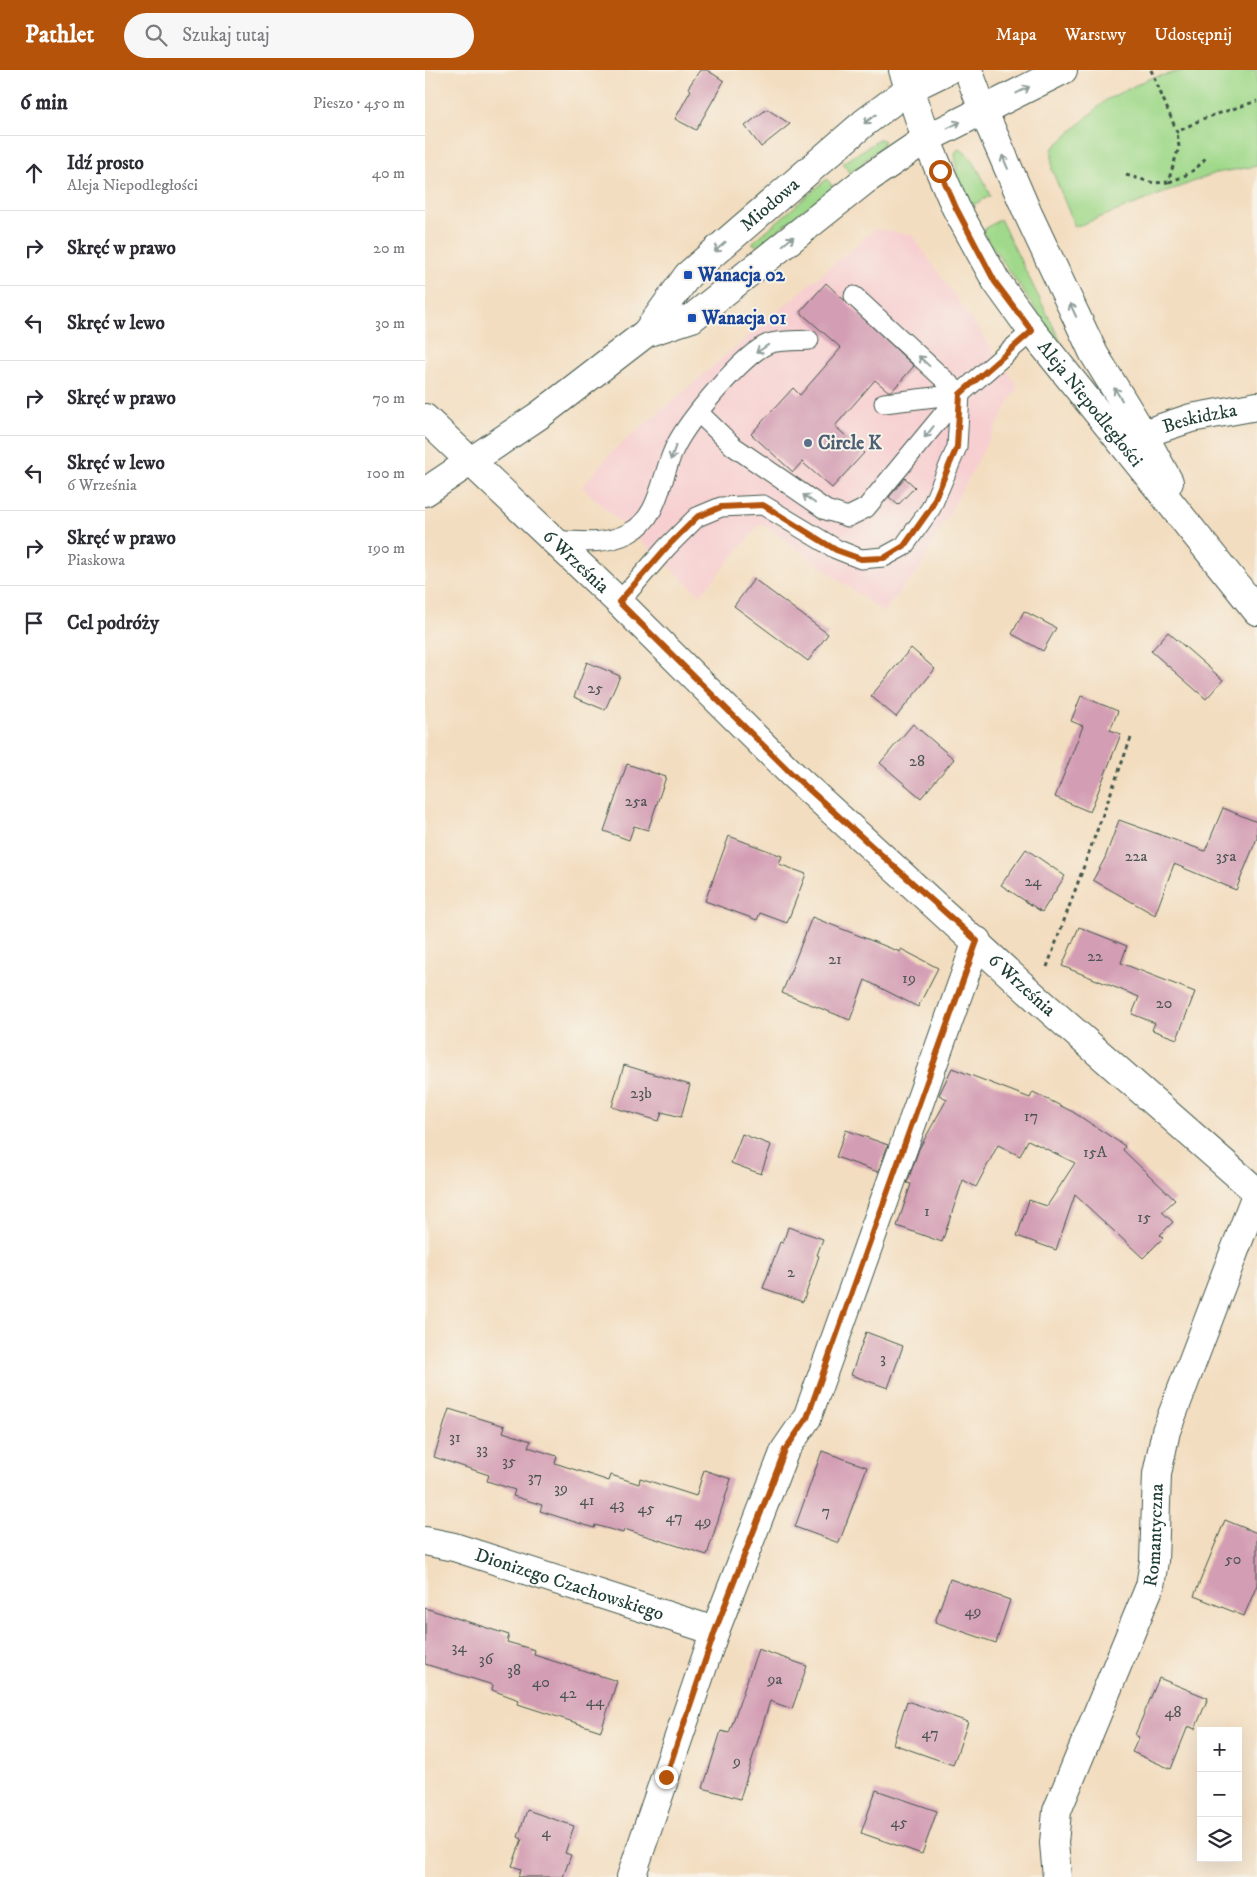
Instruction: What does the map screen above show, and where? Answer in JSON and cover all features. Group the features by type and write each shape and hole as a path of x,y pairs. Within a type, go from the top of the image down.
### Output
{"street":[{"name":"Miodowa","path":"425,492 573,391 647,333 688,274 864,123 906,80 948,70"},
{"name":"Aleja Niepodległości","path":"969,70 983,110 1029,216 1094,354 1143,434 1200,541"},
{"name":"Miodowa","path":"647,333 692,318 864,182 926,139 1063,70"},
{"name":"Aleja Niepodległości","path":"906,80 926,139 956,208 995,282 1032,331 1257,611"},
{"name":"Beskidzka","path":"1143,434 1191,418 1257,406"},
{"name":"6 Września","path":"425,418 619,602 793,775 977,941 1035,997 1257,1192"},
{"path":"631,1877 715,1631 785,1450 807,1418 977,941"},
{"name":"Romantyczna","path":"1057,1877 1054,1843 1057,1811 1152,1581 1157,1474 1165,1431 1257,1192"},
{"name":"Dionizego Czachowskiego","path":"425,1541 454,1547 715,1631"}],"lane":[{"path":"853,296 960,394"},
{"path":"699,412 733,446 825,510 849,517 866,508 960,394 1032,331"},
{"path":"554,540 582,542 608,540 630,533 650,514 676,445 699,412 732,371 768,344 809,340"},
{"path":"884,403 960,394"},
{"path":"619,602 667,547 697,517 721,507 763,505 836,550 861,559 884,558 904,546 931,508 957,447 960,394"}],"path":[{"path":"1151,70 1177,132 1179,147 1168,182"},
{"path":"1177,132 1202,119 1257,101"},
{"path":"1126,175 1154,183 1168,182 1192,172 1207,156"},
{"path":"1035,997 1133,735"}],"shaded area":[{"path":"875,229 912,235 1018,386 921,566 883,612 761,523 700,595 582,487 613,451"}],"green space":[{"path":"1185,70 1257,70 1257,166 1216,173 1075,227 1052,170 1052,149 1106,100 1148,79"},
{"path":"880,139 884,140 883,145 850,174 843,163"},
{"path":"958,149 969,156 982,176 990,196 971,206 957,179 955,153"},
{"path":"827,179 833,187 763,242 757,246 752,243"},
{"path":"1000,219 1062,344 1061,347 982,231"}],"building":[{"path":"700,70 707,70 724,81 696,130 675,119 691,90 688,88"},
{"path":"767,109 790,124 761,147 745,126"},
{"path":"826,283 914,366 892,391 888,391 875,380 835,426 864,453 832,488 802,462 793,472 751,434 793,388 800,395 841,348 800,312"},
{"path":"905,478 915,487 898,505 889,497"},
{"path":"754,579 828,634 808,661 734,606"},
{"path":"1024,611 1056,628 1043,651 1012,634"},
{"path":"1168,632 1223,680 1206,699 1151,651"},
{"path":"911,648 935,669 896,717 871,696"},
{"path":"587,662 620,676 605,710 574,697"},
{"path":"1081,696 1118,711 1110,730 1121,734 1090,812 1055,797 1083,726 1071,721"},
{"path":"913,724 954,759 921,798 880,763"},
{"path":"627,764 666,777 648,830 634,826 629,840 604,831"},
{"path":"1223,808 1257,822 1257,838 1236,890 1174,864 1155,915 1093,880 1105,858 1119,820 1205,851"},
{"path":"729,836 782,856 779,864 806,874 787,923 760,913 757,920 705,901"},
{"path":"1026,849 1065,876 1042,912 1001,885"},
{"path":"812,917 900,952 901,949 938,968 918,1007 865,980 850,1020 782,993"},
{"path":"1079,927 1127,946 1121,963 1195,992 1177,1039 1152,1030 1155,1023 1132,1014 1139,997 1062,966"},
{"path":"624,1065 690,1085 681,1117 662,1112 659,1121 612,1107"},
{"path":"952,1068 1030,1098 1033,1092 1073,1112 1125,1146 1123,1150 1175,1200 1162,1212 1173,1222 1160,1235 1163,1238 1143,1258 1075,1195 1056,1250 1017,1236 1029,1200 1047,1206 1075,1163 1028,1140 1020,1156 998,1145 976,1187 963,1180 942,1242 897,1226 911,1184 907,1183 919,1149 947,1099 939,1095"},
{"path":"846,1130 888,1145 878,1172 836,1157"},
{"path":"742,1134 771,1145 761,1174 731,1163"},
{"path":"788,1227 823,1239 803,1302 763,1288 780,1242 783,1243"},
{"path":"866,1332 903,1346 888,1388 851,1375"},
{"path":"449,1409 505,1426 503,1432 531,1441 528,1447 557,1456 555,1463 609,1481 611,1475 639,1484 640,1478 696,1496 704,1470 731,1479 707,1555 624,1529 623,1533 595,1525 594,1528 540,1511 542,1505 513,1496 515,1490 487,1481 489,1475 434,1457"},
{"path":"822,1451 867,1467 839,1543 795,1527"},
{"path":"1225,1520 1257,1533 1257,1585 1244,1616 1194,1596"},
{"path":"950,1579 1010,1600 996,1643 935,1622"},
{"path":"425,1608 509,1635 507,1642 535,1650 534,1655 617,1681 601,1731 518,1704 519,1700 492,1690 493,1685 425,1664"},
{"path":"758,1649 807,1666 792,1709 770,1701 740,1799 703,1788 721,1731 729,1733"},
{"path":"1159,1678 1208,1698 1195,1729 1188,1726 1171,1769 1132,1752 1139,1737 1135,1735"},
{"path":"907,1701 968,1722 953,1765 893,1744"},
{"path":"876,1790 937,1811 922,1854 861,1833"},
{"path":"527,1810 574,1826 565,1853 571,1855 563,1877 518,1877 521,1869 512,1866 522,1839 518,1837"}],"place":[{"name":"Wanacja 02","path":"688,275"},
{"name":"Wanacja 01","path":"692,318"},
{"name":"Circle K","path":"808,443"}],"route":[{"path":"666,1777 715,1631 785,1450 807,1418 977,941 793,775 732,712 619,602 667,547 697,517 721,507 763,505 836,550 861,559 884,558 904,546 931,508 957,447 960,394 1032,331 995,282 956,208 940,171"}]}
